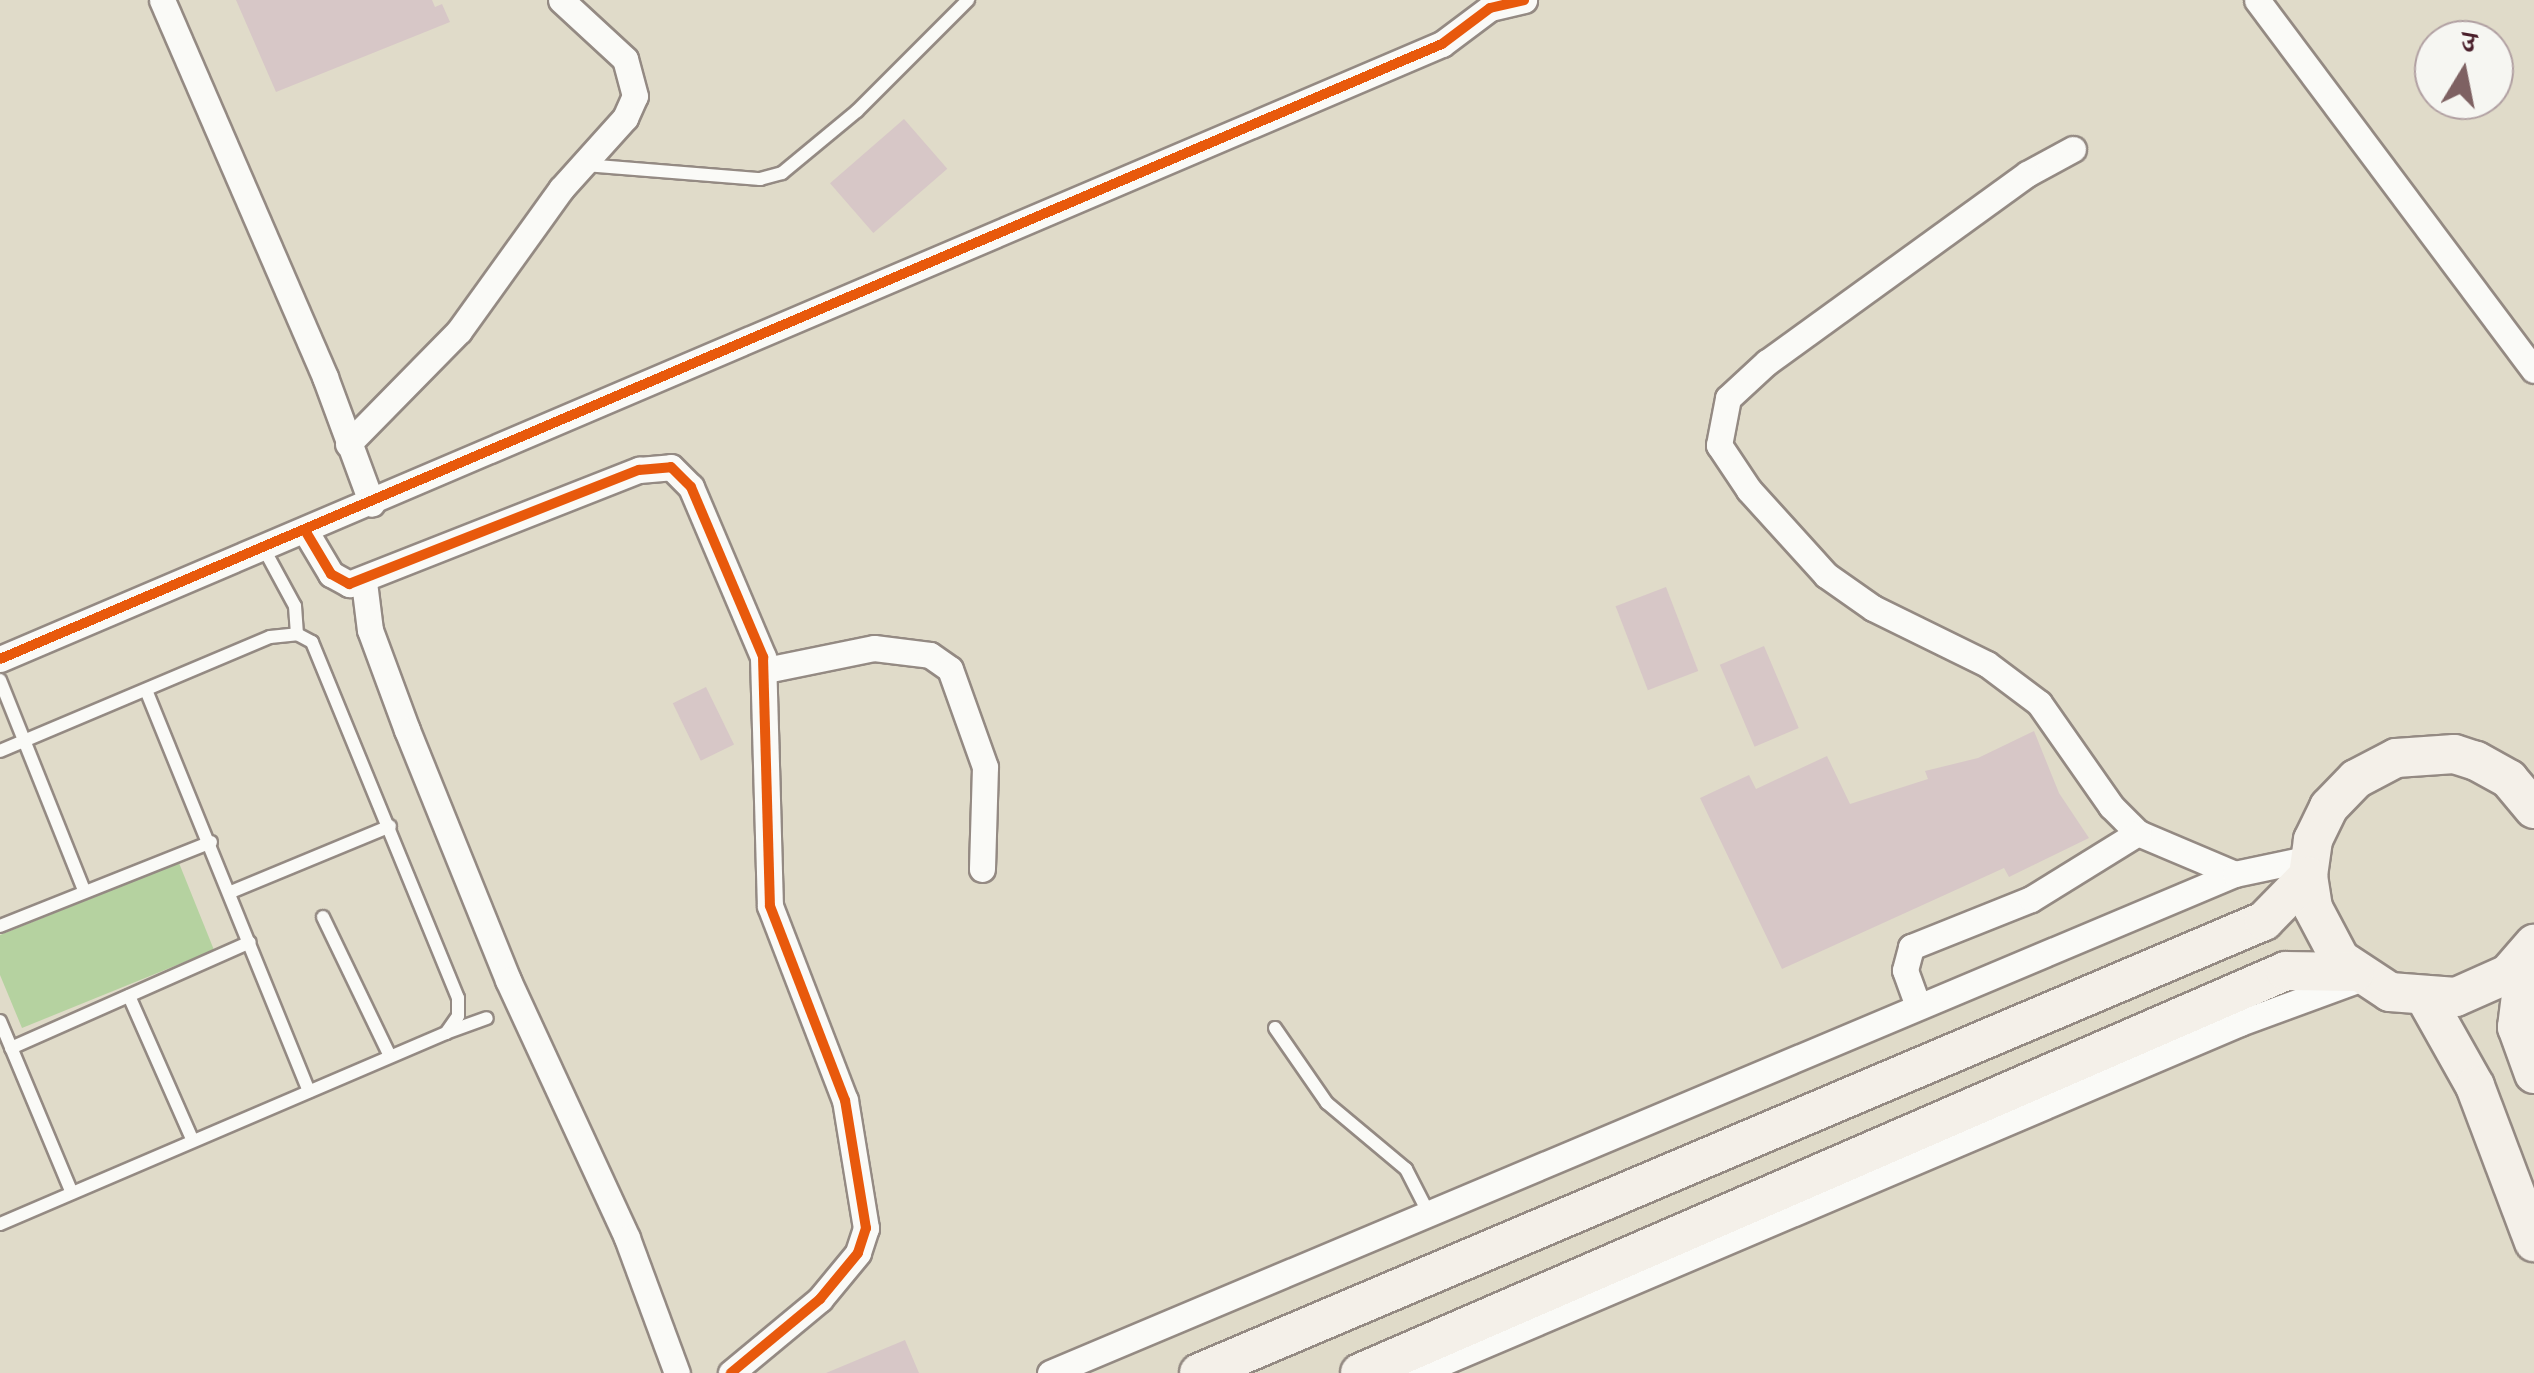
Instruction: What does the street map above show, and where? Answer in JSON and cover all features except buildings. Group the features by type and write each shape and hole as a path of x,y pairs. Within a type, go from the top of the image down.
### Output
{"street":[{"path":"162,0 326,378 372,504"},
{"path":"348,444 459,330 582,165 624,118 634,77 625,59 561,0"},
{"path":"0,658 372,504 648,379 1442,44 1490,8 1524,0"},
{"path":"2257,0 2534,370"},
{"path":"2072,149 1832,311 1767,362 1728,398 1718,440 1741,480 1826,575 1873,608 1987,664 2048,711 2111,806 2138,833 2235,874"},
{"path":"306,532 340,582 364,582 639,470 671,467 691,487 766,670 770,906 849,1114 866,1228 858,1253 820,1300 731,1373"},
{"path":"364,582 370,630 408,730 508,980 627,1238 677,1373"},
{"path":"766,670 874,648 930,655 950,669 985,767 982,870"},
{"path":"2360,975 2313,908 2310,866 2329,807 2356,779 2396,758 2454,754 2476,760 2509,779 2534,809"},
{"path":"1918,1006 1905,970 1911,946 2031,899 2138,833"},
{"path":"1050,1373 2235,874 2310,866"},
{"path":"1199,1373 2264,921 2310,866"},
{"path":"1360,1373 2286,972 2360,975 2426,999 2456,997 2508,974 2530,950"},
{"path":"2530,950 2517,1027 2534,1074"},
{"path":"1418,1373 2360,975"},
{"path":"2426,999 2475,1086 2534,1242"}],"lane":[{"path":"582,165 760,179 782,173 857,111 968,0"},
{"path":"264,549 295,606 296,634"},
{"path":"0,752 270,638 296,634 321,652 458,998 458,1016 446,1032"},
{"path":"0,680 84,890"},
{"path":"146,690 309,1091"},
{"path":"231,892 390,826"},
{"path":"0,926 211,842"},
{"path":"323,917 390,1056"},
{"path":"11,1048 250,942"},
{"path":"129,996 194,1141"},
{"path":"0,1224 486,1018"},
{"path":"0,1021 72,1193"},
{"path":"1275,1028 1327,1103 1406,1169 1428,1212"}],"green space":[{"path":"179,863 214,950 22,1028 0,975 0,935"}],"cycle path":[{"path":"0,659 1442,44 1490,8 1524,0"},
{"path":"306,532 331,574 349,584 639,470 671,467 691,487 763,657 770,906 845,1100 866,1228 858,1253 820,1299 731,1373"}]}
